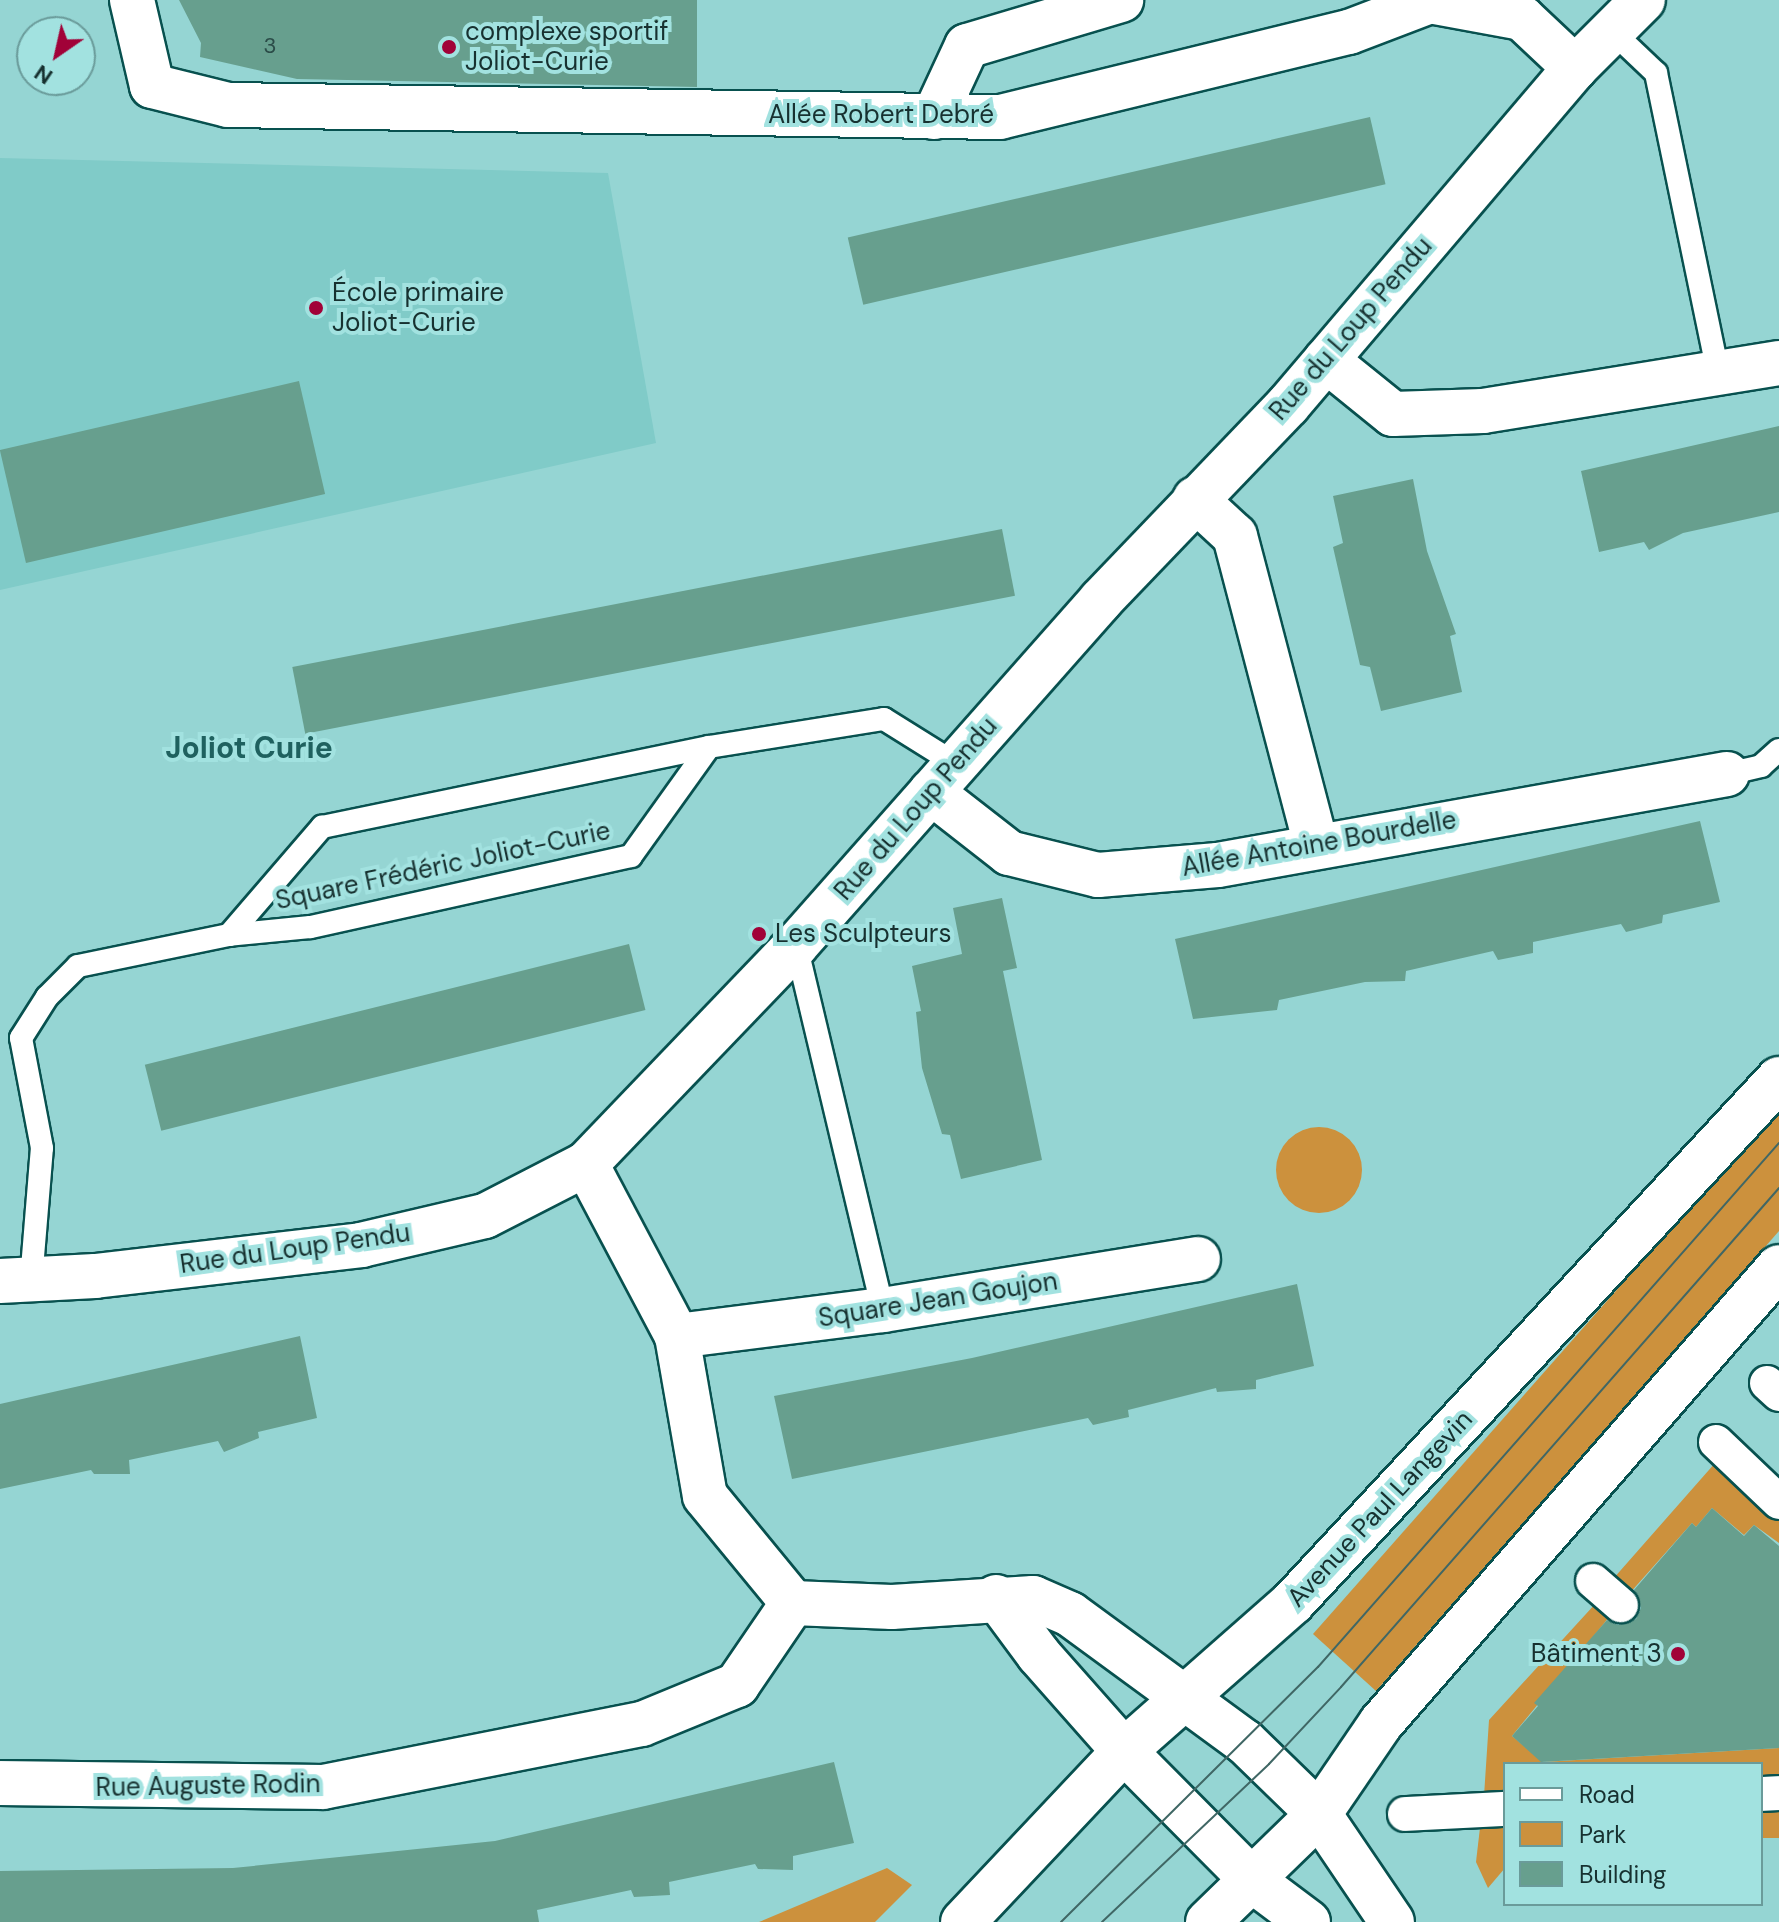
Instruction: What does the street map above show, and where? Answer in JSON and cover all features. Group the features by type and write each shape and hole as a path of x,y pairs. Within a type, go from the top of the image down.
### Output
{"street":[{"name":"Allée Robert Debré","path":"132,0 152,86 228,105 1000,117 1349,32 1430,1 1522,18 1575,68"},
{"path":"934,117 967,46 1121,0"},
{"name":"Rue du Loup Pendu","path":"15,1281 361,1245 485,1216 586,1164 796,945 1195,499 1326,360 1575,68 1614,33 1643,0"},
{"path":"1326,360 1393,414 1483,411 1779,363"},
{"path":"1195,499 1235,536 1316,845"},
{"name":"Allée Antoine Bourdelle","path":"944,778 1009,853 1098,875 1218,865 1316,845 1727,774"},
{"name":"Avenue Paul Langevin","path":"963,1922 1117,1742 1184,1701 1293,1602 1779,1079"},
{"path":"586,1164 677,1336 705,1496 793,1603 892,1607 996,1597 1033,1598 1070,1614 1184,1701 1245,1742 1319,1814 1392,1922"},
{"name":"Square Jean Goujon","path":"677,1336 883,1310 1198,1259"},
{"path":"1208,1922 1319,1814 1381,1723 1779,1267"},
{"path":"1716,1442 1779,1502"},
{"path":"1593,1581 1621,1605"},
{"path":"996,1597 1039,1655 1117,1742 1252,1880 1308,1922"},
{"name":"Rue Auguste Rodin","path":"0,1783 323,1787 508,1748 642,1724 737,1685 793,1603"},
{"path":"1405,1814 1503,1809"}],"lane":[{"path":"1614,33 1656,73 1718,372"},
{"name":"Square Frédéric Joliot-Curie","path":"229,935 322,827 709,747 884,719 944,778"},
{"name":"Square Frédéric Joliot-Curie","path":"15,1281 42,1148 21,1038 47,997 78,966 229,935 310,927 631,856 709,747"},
{"path":"1727,774 1761,766 1779,750"},
{"path":"796,945 883,1310"}],"shaded area":[{"name":"École primaire Joliot-Curie","path":"0,158 608,173 656,443 0,590"}],"green space":[{"path":"1779,1106 1779,1231 1376,1691 1313,1634"},
{"path":"1319,1127 1335,1131 1349,1140 1358,1154 1362,1170 1358,1186 1349,1200 1335,1209 1319,1213 1303,1209 1289,1200 1280,1186 1276,1170 1280,1154 1289,1140 1303,1131"},
{"path":"1723,1454 1779,1508 1779,1543 1754,1525 1744,1535 1712,1508 1696,1527 1692,1523 1629,1594 1613,1579"},
{"path":"1596,1603 1610,1616 1512,1736 1543,1762 1503,1762 1503,1795 1484,1796 1489,1720"},
{"path":"1779,1748 1779,1779 1763,1780 1763,1762 1543,1762"},
{"path":"1763,1805 1779,1805 1779,1838 1763,1838"},
{"path":"1503,1818 1503,1870 1488,1888 1476,1862 1481,1819"},
{"path":"887,1868 912,1885 875,1922 759,1922"}],"building":[{"name":"complexe sportif Joliot-Curie","path":"179,0 697,0 697,87 297,79 200,57 201,43"},
{"path":"1370,117 1386,184 863,305 848,238"},
{"path":"299,381 325,494 26,563 0,450"},
{"path":"1779,426 1779,512 1683,533 1649,550 1644,542 1599,552 1581,471"},
{"path":"1413,479 1427,551 1456,634 1450,636 1462,692 1381,711 1370,667 1360,665 1333,547 1343,543 1333,496"},
{"path":"1002,529 1015,596 305,734 292,667"},
{"path":"1700,821 1720,902 1663,915 1662,923 1626,932 1621,924 1533,942 1533,953 1498,960 1493,951 1406,971 1405,981 1365,982 1279,1000 1277,1010 1193,1019 1175,939"},
{"path":"1002,898 1017,968 1003,971 1042,1160 961,1179 950,1135 942,1134 922,1068 916,1012 921,1011 912,966 962,954 953,908"},
{"path":"629,944 645,1010 161,1131 145,1065"},
{"path":"1297,1284 1314,1366 1256,1380 1256,1389 1217,1392 1216,1388 1128,1410 1129,1417 1093,1425 1088,1418 792,1479 774,1396 972,1358"},
{"path":"300,1336 317,1418 258,1432 259,1438 224,1452 218,1441 129,1460 130,1474 94,1474 91,1470 0,1489 0,1404"},
{"name":"Bâtiment 3","path":"1712,1508 1744,1536 1754,1525 1779,1546 1779,1748 1541,1762 1512,1736 1538,1706 1534,1703 1607,1620 1618,1625 1636,1619 1641,1608 1634,1590 1692,1523 1696,1527"},
{"path":"834,1762 854,1843 793,1856 793,1870 758,1869 755,1864 669,1882 670,1895 634,1897 631,1890 537,1910 539,1922 0,1922 0,1871 233,1868 495,1841"}],"tram line":[{"path":"1061,1922 1318,1667 1779,1143"},
{"path":"1102,1922 1269,1764 1341,1687 1779,1188"}],"place":[{"name":"complexe sportif Joliot-Curie","path":"449,47"},
{"name":"École primaire Joliot-Curie","path":"316,308"},
{"name":"Les Sculpteurs","path":"759,934"},
{"name":"Bâtiment 3","path":"1678,1654"}],"district":[{"name":"Joliot Curie","path":"249,748"}]}
